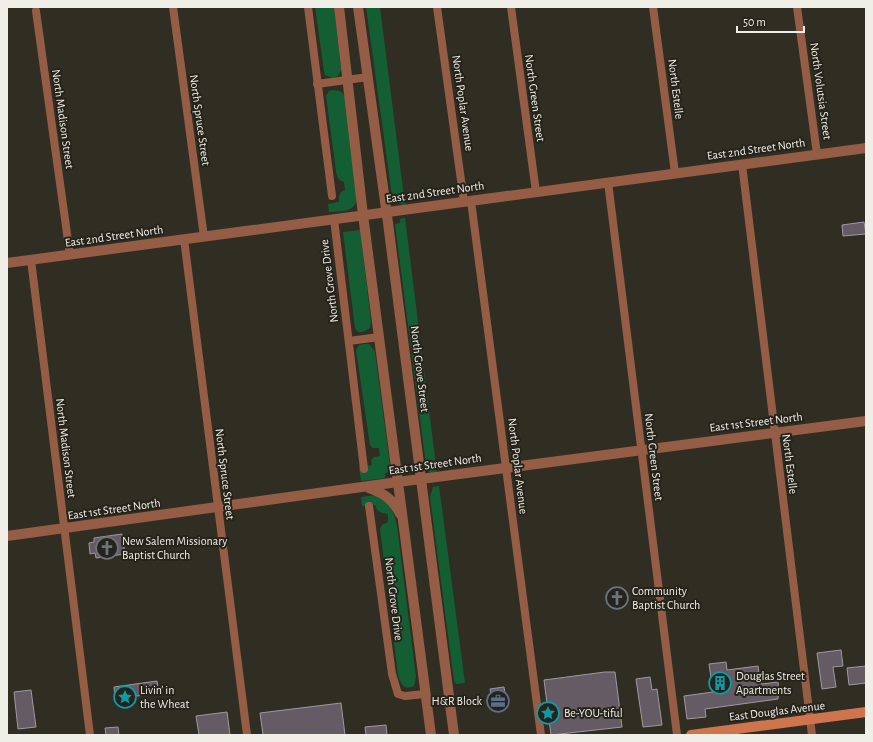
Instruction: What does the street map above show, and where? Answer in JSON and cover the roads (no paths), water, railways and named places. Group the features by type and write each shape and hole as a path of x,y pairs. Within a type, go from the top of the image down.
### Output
{"main road":[{"name":"East Douglas Avenue","path":"691,735 866,712"}],"street":[{"name":"North Spruce Street","path":"173,7 204,237"},
{"path":"308,7 332,196"},
{"path":"339,7 363,215 431,735"},
{"name":"North Grove Street","path":"358,7 387,212 454,735"},
{"name":"North Poplar Avenue","path":"437,7 468,201 506,468 541,735"},
{"name":"North Green Street","path":"511,7 536,192"},
{"name":"North Estelle","path":"653,7 674,173"},
{"name":"North Volutsia Street","path":"797,7 817,154"},
{"name":"North Madison Street","path":"36,11 70,254"},
{"path":"317,84 368,77"},
{"name":"East 2nd Street North","path":"7,263 866,148"},
{"name":"North Estelle","path":"742,164 812,735"},
{"name":"North Green Street","path":"608,182 677,735"},
{"name":"North Grove Drive","path":"334,219 364,469"},
{"name":"North Spruce Street","path":"184,239 247,735"},
{"name":"North Madison Street","path":"31,260 90,735"},
{"path":"349,341 379,337"},
{"name":"East 1st Street North","path":"7,536 866,420"},
{"path":"367,487 382,493 392,502 403,521"},
{"name":"North Grove Drive","path":"370,506 392,674 398,694 405,696 425,694"}],"place":[{"name":"New Salem Missionary Baptist Church","path":"107,548"},
{"name":"Community Baptist Church","path":"617,598"},
{"name":"Douglas Street Apartments","path":"720,683"},
{"name":"Livin' in the Wheat","path":"125,697"},
{"name":"H&R Block","path":"498,701"},
{"name":"Be-YOU-tiful","path":"548,713"}]}
